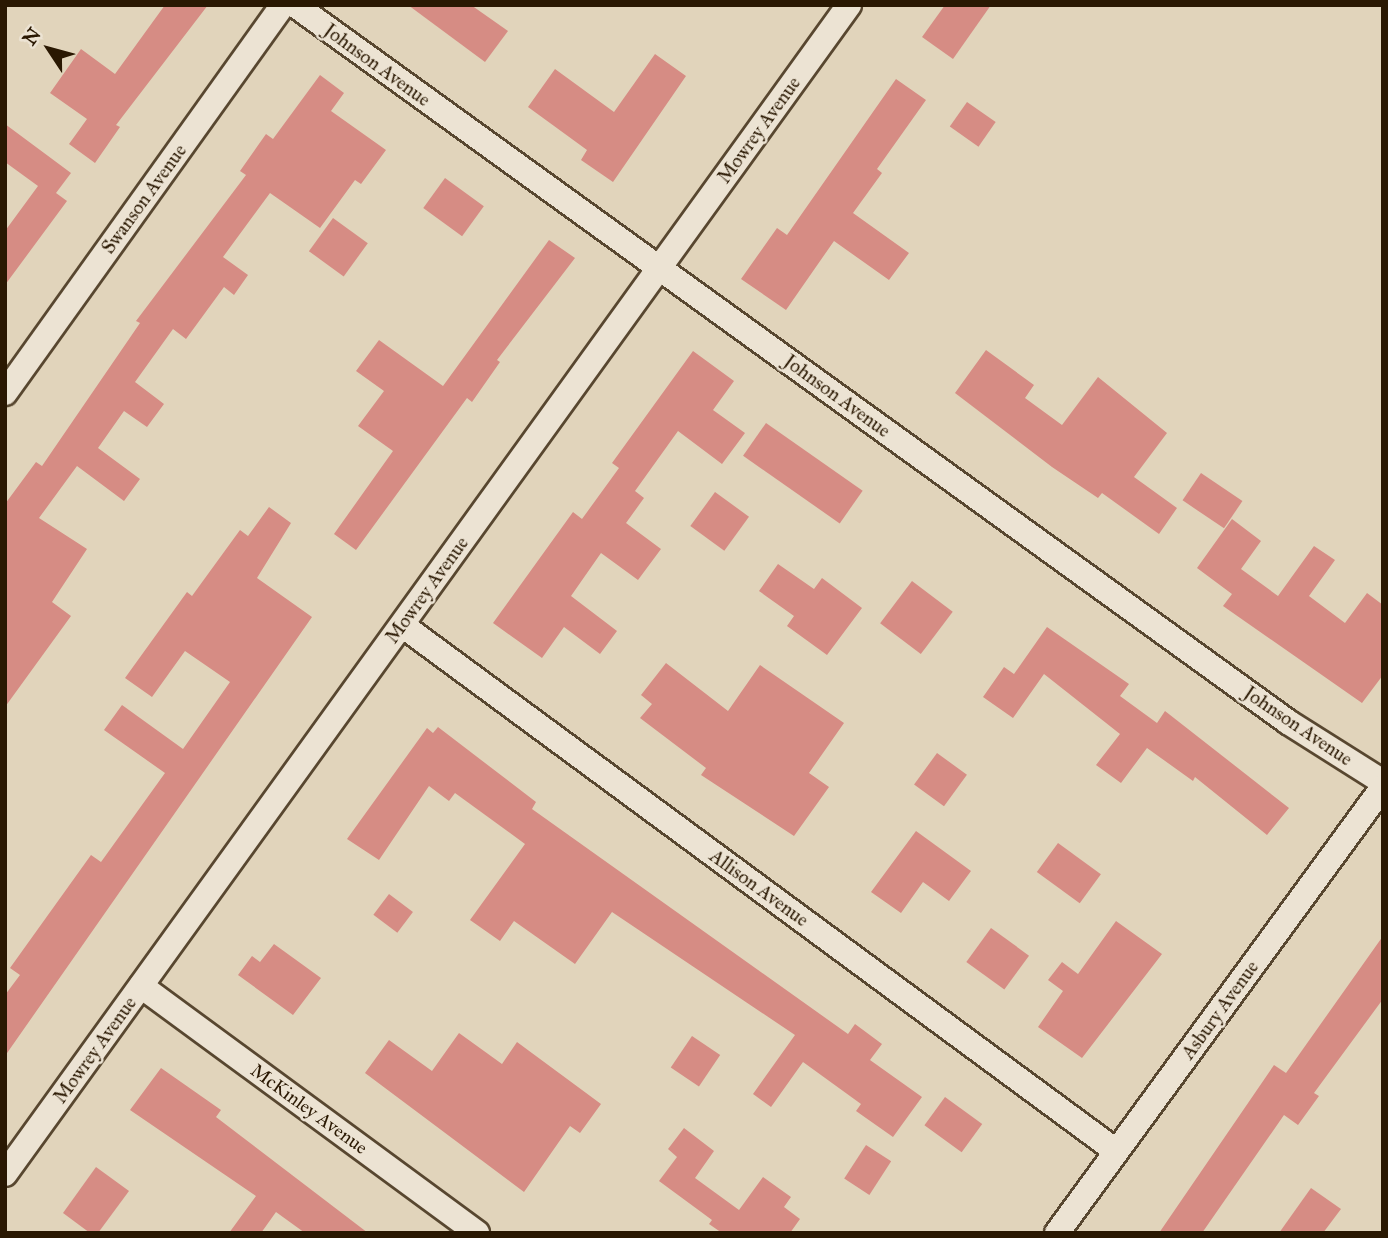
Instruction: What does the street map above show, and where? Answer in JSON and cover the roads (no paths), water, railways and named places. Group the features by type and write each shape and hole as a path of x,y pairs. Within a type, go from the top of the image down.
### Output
{"street":[{"name":"Swanson Avenue","path":"5,393 283,5"},
{"name":"Johnson Avenue","path":"295,5 1288,722 1383,785"},
{"name":"Mowrey Avenue","path":"5,1174 849,5"},
{"name":"Allison Avenue","path":"402,625 1116,1151"},
{"name":"Asbury Avenue","path":"1057,1233 1383,785"},
{"name":"McKinley Avenue","path":"141,986 477,1233"}]}
